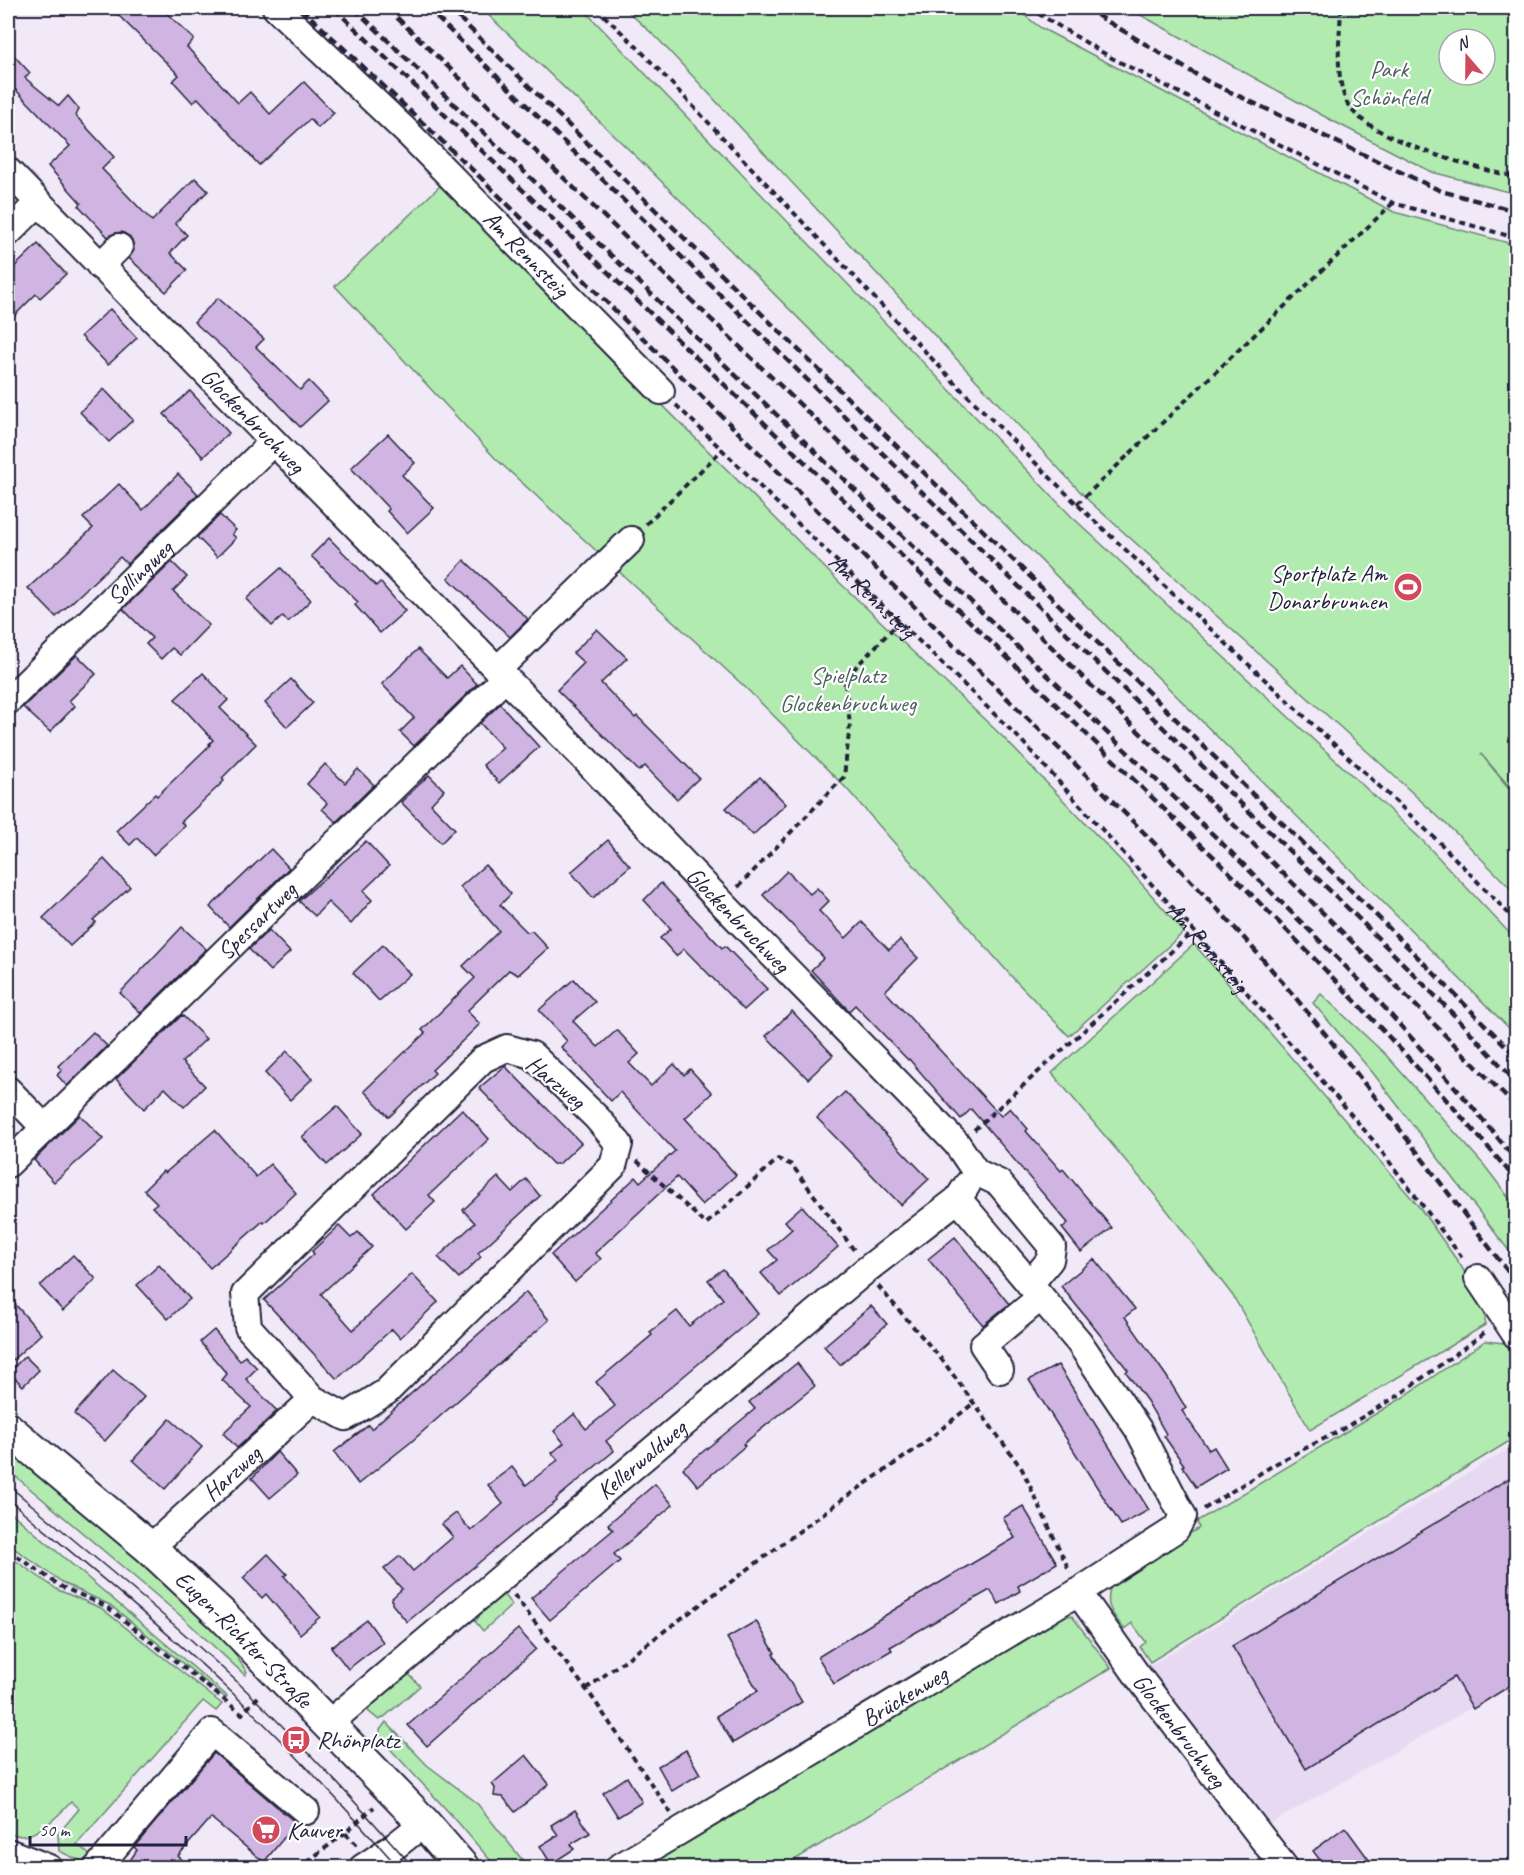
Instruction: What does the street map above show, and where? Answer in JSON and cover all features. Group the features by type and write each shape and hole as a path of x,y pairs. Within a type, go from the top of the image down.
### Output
{"main road":[{"name":"Eugen-Richter-Straße","path":"8,1429 150,1548 224,1617 424,1823 463,1868"}],"street":[{"name":"Am Rennsteig","path":"276,8 409,134 661,391"},
{"name":"Glockenbruchweg","path":"8,171 957,1144 976,1172 999,1183 1052,1247 1050,1260 1036,1291 984,1345 1000,1370"},
{"path":"8,233 38,203"},
{"path":"100,266 119,247"},
{"name":"Sollingweg","path":"8,701 273,442"},
{"path":"501,674 631,540"},
{"name":"Spessartweg","path":"8,1164 501,674"},
{"name":"Harzweg","path":"507,1048 532,1055 597,1118 619,1144 614,1166 386,1392 346,1417 313,1399 248,1327 245,1294 483,1059 507,1048"},
{"path":"8,1090 45,1128"},
{"path":"976,1172 958,1199 1079,1342 1138,1429 1183,1516"},
{"name":"Kellerwaldweg","path":"328,1724 866,1270 958,1199"},
{"path":"1478,1278 1510,1327"},
{"name":"Harzweg","path":"150,1548 313,1399"},
{"name":"Brückenweg","path":"618,1868 681,1828 1078,1592 1176,1529 1183,1516"},
{"name":"Glockenbruchweg","path":"1078,1592 1137,1675 1285,1868"},
{"path":"97,1868 212,1732 306,1811"},
{"path":"368,1864 424,1823"},
{"path":"8,1852 49,1868"}],"path":[{"path":"596,8 638,48 954,381 1077,504 1438,841 1516,921"},
{"path":"1029,8 1110,57 1393,203 1516,237"},
{"path":"1341,8 1341,84 1348,105 1367,124 1401,141 1439,155 1516,177"},
{"path":"1077,504 1393,203"},
{"name":"Am Rennsteig","path":"661,391 1021,740 1194,932 1372,1139 1478,1278"},
{"path":"631,540 723,449"},
{"path":"723,903 844,777 850,724 844,684 853,670 899,622"},
{"path":"957,1144 1194,932"},
{"path":"619,1144 706,1224 778,1159 792,1166 849,1241 866,1270 943,1361 1022,1469 1065,1557 1078,1592"},
{"path":"1183,1516 1199,1512 1275,1464 1339,1431 1510,1327"},
{"path":"586,1689 836,1504 919,1447 975,1402"},
{"path":"8,1550 62,1587 106,1606 242,1714 261,1694"},
{"path":"501,1577 586,1689 681,1828"},
{"path":"299,1868 345,1833 392,1790"},
{"path":"345,1833 368,1864"}],"shaded area":[{"path":"1516,1444 1516,1682 1266,1826 1148,1667"}],"green space":[{"path":"481,8 582,8 1071,516 1422,840 1516,940 1516,1035 647,167"},
{"path":"624,8 1015,8 1041,28 1394,212 1516,245 1516,794 1481,754 1516,797 1516,894 1459,836 1379,762 1089,501 658,39"},
{"name":"Park Schönfeld","path":"1128,8 1516,8 1516,194 1432,172 1329,119"},
{"name":"Spielplatz Glockenbruchweg","path":"442,184 840,583 1003,737 1126,866 1184,932 1069,1036 1013,978 847,789 745,687 495,458 335,286"},
{"path":"1194,944 1420,1208 1461,1266 1485,1310 1485,1325 1310,1430 1233,1296 1163,1205 1052,1073"},
{"path":"1321,994 1385,1054 1484,1165 1516,1207 1516,1260 1373,1073 1313,1003"},
{"path":"1485,1341 1513,1344 1516,1349 1516,1437 1150,1662 1140,1647 1146,1642 1132,1623 1124,1629 1112,1612 1109,1597 1112,1582 1199,1528 1197,1521 1402,1398"},
{"path":"8,1447 212,1620 247,1672 245,1675 182,1617 8,1470"},
{"path":"8,1510 227,1696 226,1698 110,1605 65,1584 8,1544"},
{"path":"9,1556 58,1590 101,1608 222,1704 216,1711 203,1701 77,1844 91,1856 85,1863 59,1851 58,1834 79,1809 71,1802 55,1818 29,1835 8,1833"},
{"path":"502,1593 512,1605 483,1631 475,1621 479,1617 476,1614"},
{"path":"1056,1616 1072,1616 1111,1668 783,1867 634,1868"},
{"path":"407,1672 420,1686 379,1720 368,1711 372,1704"},
{"path":"386,1722 427,1765 476,1802 528,1867 496,1867 380,1738 380,1730"}],"building":[{"path":"111,8 161,8 194,39 187,47 238,103 250,92 270,114 304,82 334,113 318,128 310,119 259,165 198,98 193,103 173,81 179,75"},
{"path":"8,49 30,73 25,78 59,106 68,96 79,109 76,116 114,157 102,169 152,221 195,178 208,191 175,223 187,235 170,253 187,270 166,292 129,258 134,250 130,237 122,232 108,237 79,206 81,203 48,166 70,146 14,88 8,94"},
{"path":"38,244 66,274 40,298 36,294 8,322 8,273"},
{"path":"218,298 264,339 256,347 300,390 309,381 328,401 300,427 241,364 194,322"},
{"path":"110,309 137,338 108,365 81,336"},
{"path":"104,389 133,420 109,442 80,412"},
{"path":"190,391 229,433 203,457 164,414"},
{"path":"388,434 415,463 402,475 434,508 407,533 387,511 389,509 351,468"},
{"path":"178,474 198,494 127,564 120,557 56,617 28,588 93,528 83,518 119,484 143,510"},
{"path":"220,515 236,530 232,534 236,538 217,557 197,537"},
{"path":"329,538 376,586 380,582 405,611 380,633 355,605 358,602 311,556"},
{"path":"464,560 528,619 510,637 448,578"},
{"path":"172,562 187,577 173,591 209,625 180,655 172,648 161,659 146,644 152,638 123,609"},
{"path":"281,568 311,600 288,622 283,616 272,626 246,599"},
{"path":"597,629 627,658 601,683 699,778 677,799 645,766 639,771 557,690 584,663 573,653"},
{"path":"418,649 447,678 460,666 477,684 414,746 400,732 414,718 382,684"},
{"path":"77,655 96,674 69,701 75,706 50,732 23,707"},
{"path":"203,673 228,700 220,708 256,744 222,778 224,781 181,822 185,826 153,855 137,838 130,845 116,831 155,794 157,796 213,740 175,699"},
{"path":"291,679 313,703 287,727 265,703"},
{"path":"500,704 539,747 499,783 483,765 503,748 480,723"},
{"path":"325,764 345,783 358,769 374,785 336,822 322,809 327,803 307,784"},
{"path":"429,775 444,790 431,804 455,829 441,843 401,802"},
{"path":"760,777 786,804 753,835 726,808"},
{"path":"608,840 630,866 593,898 571,872"},
{"path":"366,841 389,866 363,891 372,900 351,924 328,902 315,916 299,901"},
{"path":"271,849 289,868 229,927 210,907"},
{"path":"104,859 130,887 93,920 96,922 70,946 43,918"},
{"path":"485,865 511,894 500,905 527,932 532,931 548,948 518,975 509,970 467,1011 480,1024 432,1070 435,1073 389,1117 364,1091 425,1033 422,1030 475,978 463,966 499,931 460,887"},
{"path":"787,871 810,894 817,888 829,901 819,911 846,938 862,922 889,950 900,940 918,958 885,991 1001,1116 1010,1108 1028,1129 1026,1131 1061,1171 1063,1169 1112,1228 1081,1252 1062,1228 1068,1223 971,1109 961,1119 909,1059 855,1005 849,1011 811,970 824,958 763,895"},
{"path":"661,883 722,948 725,946 767,989 744,1010 684,949 676,956 660,938 671,929 644,900"},
{"path":"182,927 206,949 141,1013 120,993"},
{"path":"269,930 290,952 270,971 249,949"},
{"path":"383,945 410,974 379,1001 353,973"},
{"path":"574,979 595,1002 573,1021 598,1047 617,1030 639,1054 629,1063 651,1086 674,1064 684,1075 690,1069 712,1093 685,1118 736,1175 702,1205 677,1177 595,1253 601,1259 575,1282 551,1255 636,1177 640,1182 675,1151 620,1092 611,1101 561,1047 567,1041 539,1010"},
{"path":"792,1011 833,1055 808,1079 766,1036"},
{"path":"182,1015 206,1039 182,1062 205,1086 184,1107 165,1088 144,1109 116,1079"},
{"path":"93,1032 107,1046 67,1086 57,1075 62,1070 58,1066"},
{"path":"287,1051 312,1079 290,1100 265,1073"},
{"path":"505,1066 581,1143 559,1164 553,1164 479,1088"},
{"path":"845,1092 929,1179 901,1205 817,1118"},
{"path":"337,1106 362,1134 327,1165 302,1137"},
{"path":"462,1109 489,1139 429,1195 435,1202 406,1229 374,1194"},
{"path":"80,1115 103,1139 54,1182 34,1160"},
{"path":"215,1130 256,1177 270,1164 296,1193 210,1268 167,1220 152,1207 157,1203 144,1190 163,1171 165,1173"},
{"path":"498,1177 512,1192 526,1179 540,1196 478,1253 481,1257 459,1278 438,1257 475,1223 463,1210"},
{"path":"802,1206 838,1247 781,1296 761,1273 777,1260 768,1250 792,1229 785,1221"},
{"path":"339,1226 351,1238 358,1232 372,1247 321,1294 353,1330 412,1274 438,1302 400,1338 392,1329 337,1379 264,1300 314,1254 312,1251"},
{"path":"955,1237 1009,1304 983,1325 928,1259"},
{"path":"73,1255 96,1279 63,1311 40,1286"},
{"path":"1094,1259 1135,1309 1125,1317 1186,1408 1182,1411 1209,1450 1214,1447 1227,1468 1196,1487 1164,1436 1166,1434 1147,1401 1126,1372 1128,1370 1061,1286"},
{"path":"159,1265 190,1299 168,1319 137,1285"},
{"path":"723,1269 758,1314 606,1441 614,1451 556,1499 557,1501 407,1622 392,1604 392,1598 402,1589 384,1569 400,1556 413,1571 453,1537 442,1524 456,1513 471,1531 503,1504 488,1485 512,1467 526,1485 558,1460 552,1453 564,1443 554,1431 574,1414 586,1429 615,1406 596,1382 652,1335 650,1332 677,1311 689,1326 723,1299 708,1280"},
{"path":"526,1292 549,1320 411,1442 358,1484 334,1452 369,1425 371,1429"},
{"path":"8,1296 41,1334 8,1364"},
{"path":"871,1306 887,1324 840,1365 824,1346"},
{"path":"214,1330 240,1361 245,1356 257,1368 246,1379 277,1411 237,1448 223,1433 251,1407 222,1380 227,1374 200,1342"},
{"path":"25,1356 39,1370 23,1386 9,1372"},
{"path":"797,1363 815,1386 743,1444 745,1446 698,1486 683,1468 755,1409 749,1402"},
{"path":"1058,1365 1149,1510 1121,1525 1029,1380"},
{"path":"113,1370 144,1397 105,1441 74,1414"},
{"path":"170,1419 202,1447 165,1489 133,1460"},
{"path":"277,1452 297,1475 270,1498 252,1478"},
{"path":"1516,1474 1516,1682 1473,1709 1454,1677 1306,1769 1232,1646"},
{"path":"655,1484 673,1505 614,1554 620,1561 550,1620 531,1598 613,1530 608,1524"},
{"path":"1023,1506 1057,1563 1018,1586 1020,1591 999,1604 990,1590 890,1647 892,1650 834,1684 818,1657 1015,1538 1003,1518"},
{"path":"268,1554 287,1574 284,1576 320,1617 300,1634 266,1594 262,1598 243,1578"},
{"path":"367,1620 383,1642 348,1669 331,1647"},
{"path":"756,1621 802,1702 733,1743 716,1716 758,1691 727,1638"},
{"path":"518,1629 536,1649 427,1746 408,1725"},
{"path":"686,1750 700,1774 672,1791 658,1766"},
{"path":"214,1753 296,1823 264,1862 211,1818 178,1856 192,1868 125,1868 137,1850 134,1847"},
{"path":"526,1755 549,1784 515,1812 503,1797 494,1796 495,1788 492,1784"},
{"path":"627,1777 642,1802 618,1817 603,1793"},
{"path":"575,1810 590,1833 571,1844 574,1849 551,1864 540,1846 558,1835 551,1825"},
{"path":"1345,1827 1375,1868 1326,1868 1313,1851"}],"tram line":[{"path":"8,1485 149,1603 232,1677 325,1770 414,1868"},
{"path":"8,1499 225,1686 314,1775 399,1868"}],"railway":[{"path":"301,8 480,177 1199,889 1301,1004 1516,1282"},
{"path":"334,8 1216,859 1370,1016 1516,1180"},
{"path":"354,8 1229,850 1368,989 1516,1160"},
{"path":"387,8 1238,828 1516,1107"},
{"path":"427,8 1361,921 1457,1018 1516,1082"},
{"path":"449,8 1371,910 1516,1056"},
{"path":"1085,8 1207,81 1441,191 1516,211"}],"place":[{"name":"Sportplatz Am Donarbrunnen","path":"1408,587"},
{"name":"Rhönplatz","path":"296,1740"},
{"name":"Kauver","path":"266,1830"}]}
